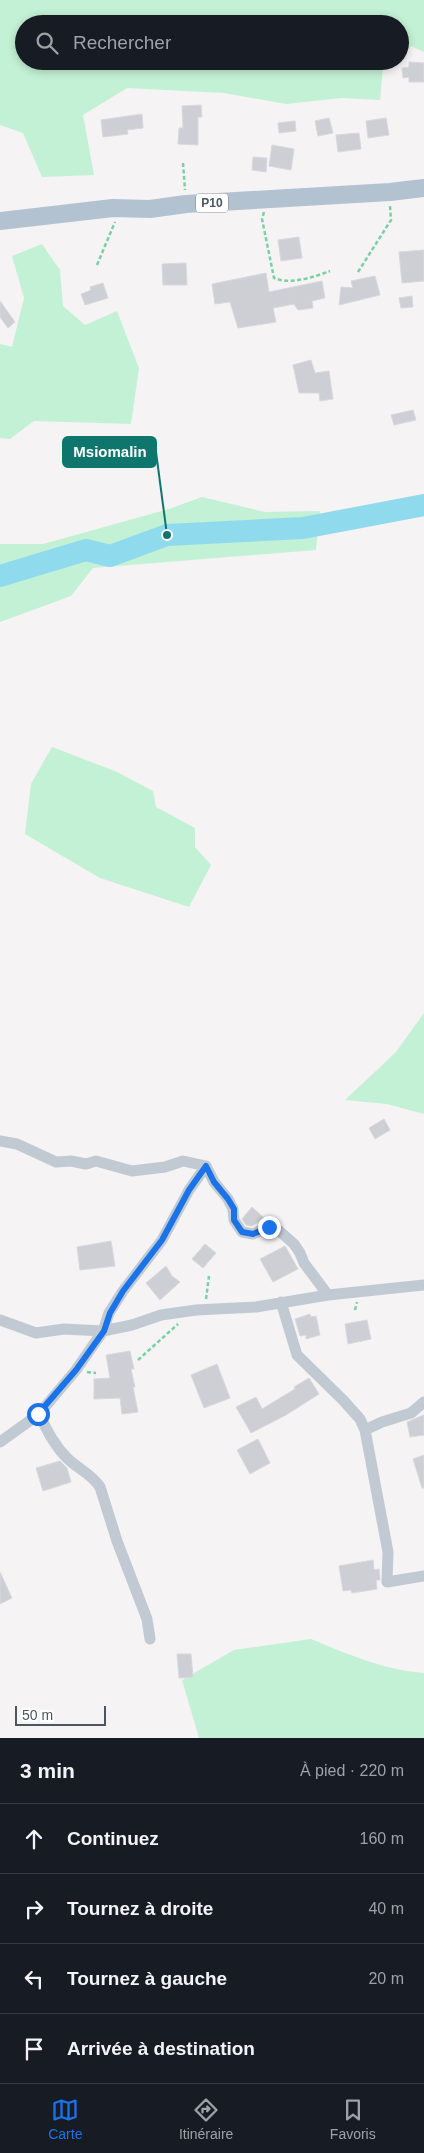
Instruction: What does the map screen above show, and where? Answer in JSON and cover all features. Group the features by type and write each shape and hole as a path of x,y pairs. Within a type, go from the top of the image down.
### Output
{"main road":[{"name":"P10","path":"0,221 113,208 150,209 186,204 390,192 424,188"}],"street":[{"path":"0,1141 17,1144 56,1162 71,1161 86,1164 96,1161 132,1171 165,1167 183,1161 206,1166"},
{"path":"206,1166 214,1182 234,1209 234,1220 242,1232 253,1234 269,1227 276,1228 294,1244 304,1263 328,1296"},
{"path":"0,1442 38,1414 76,1370 104,1331 114,1306 162,1240 189,1190 206,1166"},
{"path":"0,1320 36,1333 64,1329 104,1331 132,1325 161,1315 196,1310 248,1308 328,1296 423,1289"},
{"path":"281,1302 297,1355 343,1400 360,1419 365,1430 388,1552 387,1582 424,1576"},
{"path":"365,1430 382,1422 412,1413 424,1402"},
{"path":"38,1414 56,1446 70,1460 96,1480 100,1487 117,1541 146,1620 150,1639"}],"path":[{"path":"183,162 186,204"},
{"path":"358,272 391,220 390,192"},
{"path":"268,199 262,219 274,278 282,281 313,277 330,271"},
{"path":"97,265 116,220 113,208"},
{"path":"138,1360 170,1330 196,1310 206,1299 209,1276"}],"green space":[{"path":"0,0 424,0 424,52 411,46 409,47 409,15 15,15 15,70 383,70 380,100 341,98 286,104 224,93 127,88 83,115 94,175 42,177 23,133 0,125"},
{"path":"42,244 60,270 63,306 85,325 117,311 139,368 131,424 34,421 10,439 0,438 0,344 12,347 24,298 12,256"},
{"path":"202,497 265,512 320,511 316,550 93,568 71,596 0,622 0,544 43,544 169,509"},
{"path":"52,747 117,772 153,791 156,807 195,828 195,847 211,865 189,907 100,878 25,834 31,784"},
{"path":"424,1013 424,1114 387,1104 345,1100 396,1052"},
{"path":"311,1639 380,1665 424,1673 424,1738 199,1738 182,1680 234,1650"}],"building":[{"path":"409,62 424,63 424,82 409,82 409,77 403,78 402,70 409,70"},
{"path":"201,105 202,117 198,117 198,145 178,144 179,128 183,128 182,106"},
{"path":"142,114 143,128 127,130 128,134 103,137 101,120"},
{"path":"329,118 333,133 318,136 315,121"},
{"path":"386,118 389,135 368,138 366,121"},
{"path":"295,121 296,131 279,133 278,123"},
{"path":"359,133 361,149 338,152 336,135"},
{"path":"272,145 294,149 291,170 269,166"},
{"path":"253,157 267,158 266,172 252,170"},
{"path":"299,237 302,258 281,261 278,240"},
{"path":"424,250 424,281 402,283 399,252"},
{"path":"186,263 187,285 163,285 162,264"},
{"path":"266,273 269,292 322,281 325,298 312,301 313,308 298,310 294,304 273,308 276,322 238,328 230,302 215,304 212,284"},
{"path":"375,276 380,295 339,305 341,287 353,288 351,281"},
{"path":"103,283 108,298 85,305 81,294 91,290 90,287"},
{"path":"412,296 413,307 401,308 399,298"},
{"path":"0,301 15,322 8,328 0,317"},
{"path":"311,360 315,373 329,371 333,399 320,401 319,393 299,393 293,365"},
{"path":"413,410 416,420 394,425 391,415"},
{"path":"384,1119 390,1130 375,1139 369,1128"},
{"path":"252,1207 264,1218 252,1226 246,1225 242,1219"},
{"path":"111,1241 115,1266 80,1270 77,1247"},
{"path":"205,1244 216,1253 203,1268 192,1259"},
{"path":"285,1246 298,1269 273,1282 260,1259"},
{"path":"166,1266 172,1276 180,1282 160,1300 146,1283"},
{"path":"310,1314 311,1317 316,1316 320,1335 306,1339 306,1335 300,1336 295,1319"},
{"path":"367,1320 371,1339 348,1344 345,1324"},
{"path":"130,1351 134,1369 131,1369 135,1387 133,1387 138,1412 122,1414 120,1398 94,1399 94,1379 110,1378 106,1355"},
{"path":"217,1364 230,1398 204,1408 191,1375"},
{"path":"309,1378 319,1394 286,1415 251,1433 236,1407 256,1397 262,1409"},
{"path":"424,1415 424,1435 410,1437 407,1422"},
{"path":"258,1439 270,1463 250,1474 237,1450"},
{"path":"424,1455 424,1488 422,1488 413,1459"},
{"path":"60,1461 67,1468 71,1482 43,1491 36,1468"},
{"path":"373,1560 374,1570 379,1569 380,1580 376,1580 377,1589 352,1593 351,1590 343,1591 339,1566"},
{"path":"0,1572 12,1598 0,1604"},
{"path":"177,1654 191,1654 193,1677 179,1678"}],"waterway":[{"path":"0,576 86,550 110,556 167,535 303,528 424,505"}],"place":[{"name":"Msiomalin","path":"167,535"}],"route":[{"path":"38,1414 76,1370 104,1331 110,1313 123,1291 162,1240 189,1190 206,1166 214,1182 234,1209 234,1220 242,1232 253,1234 269,1227"}]}
